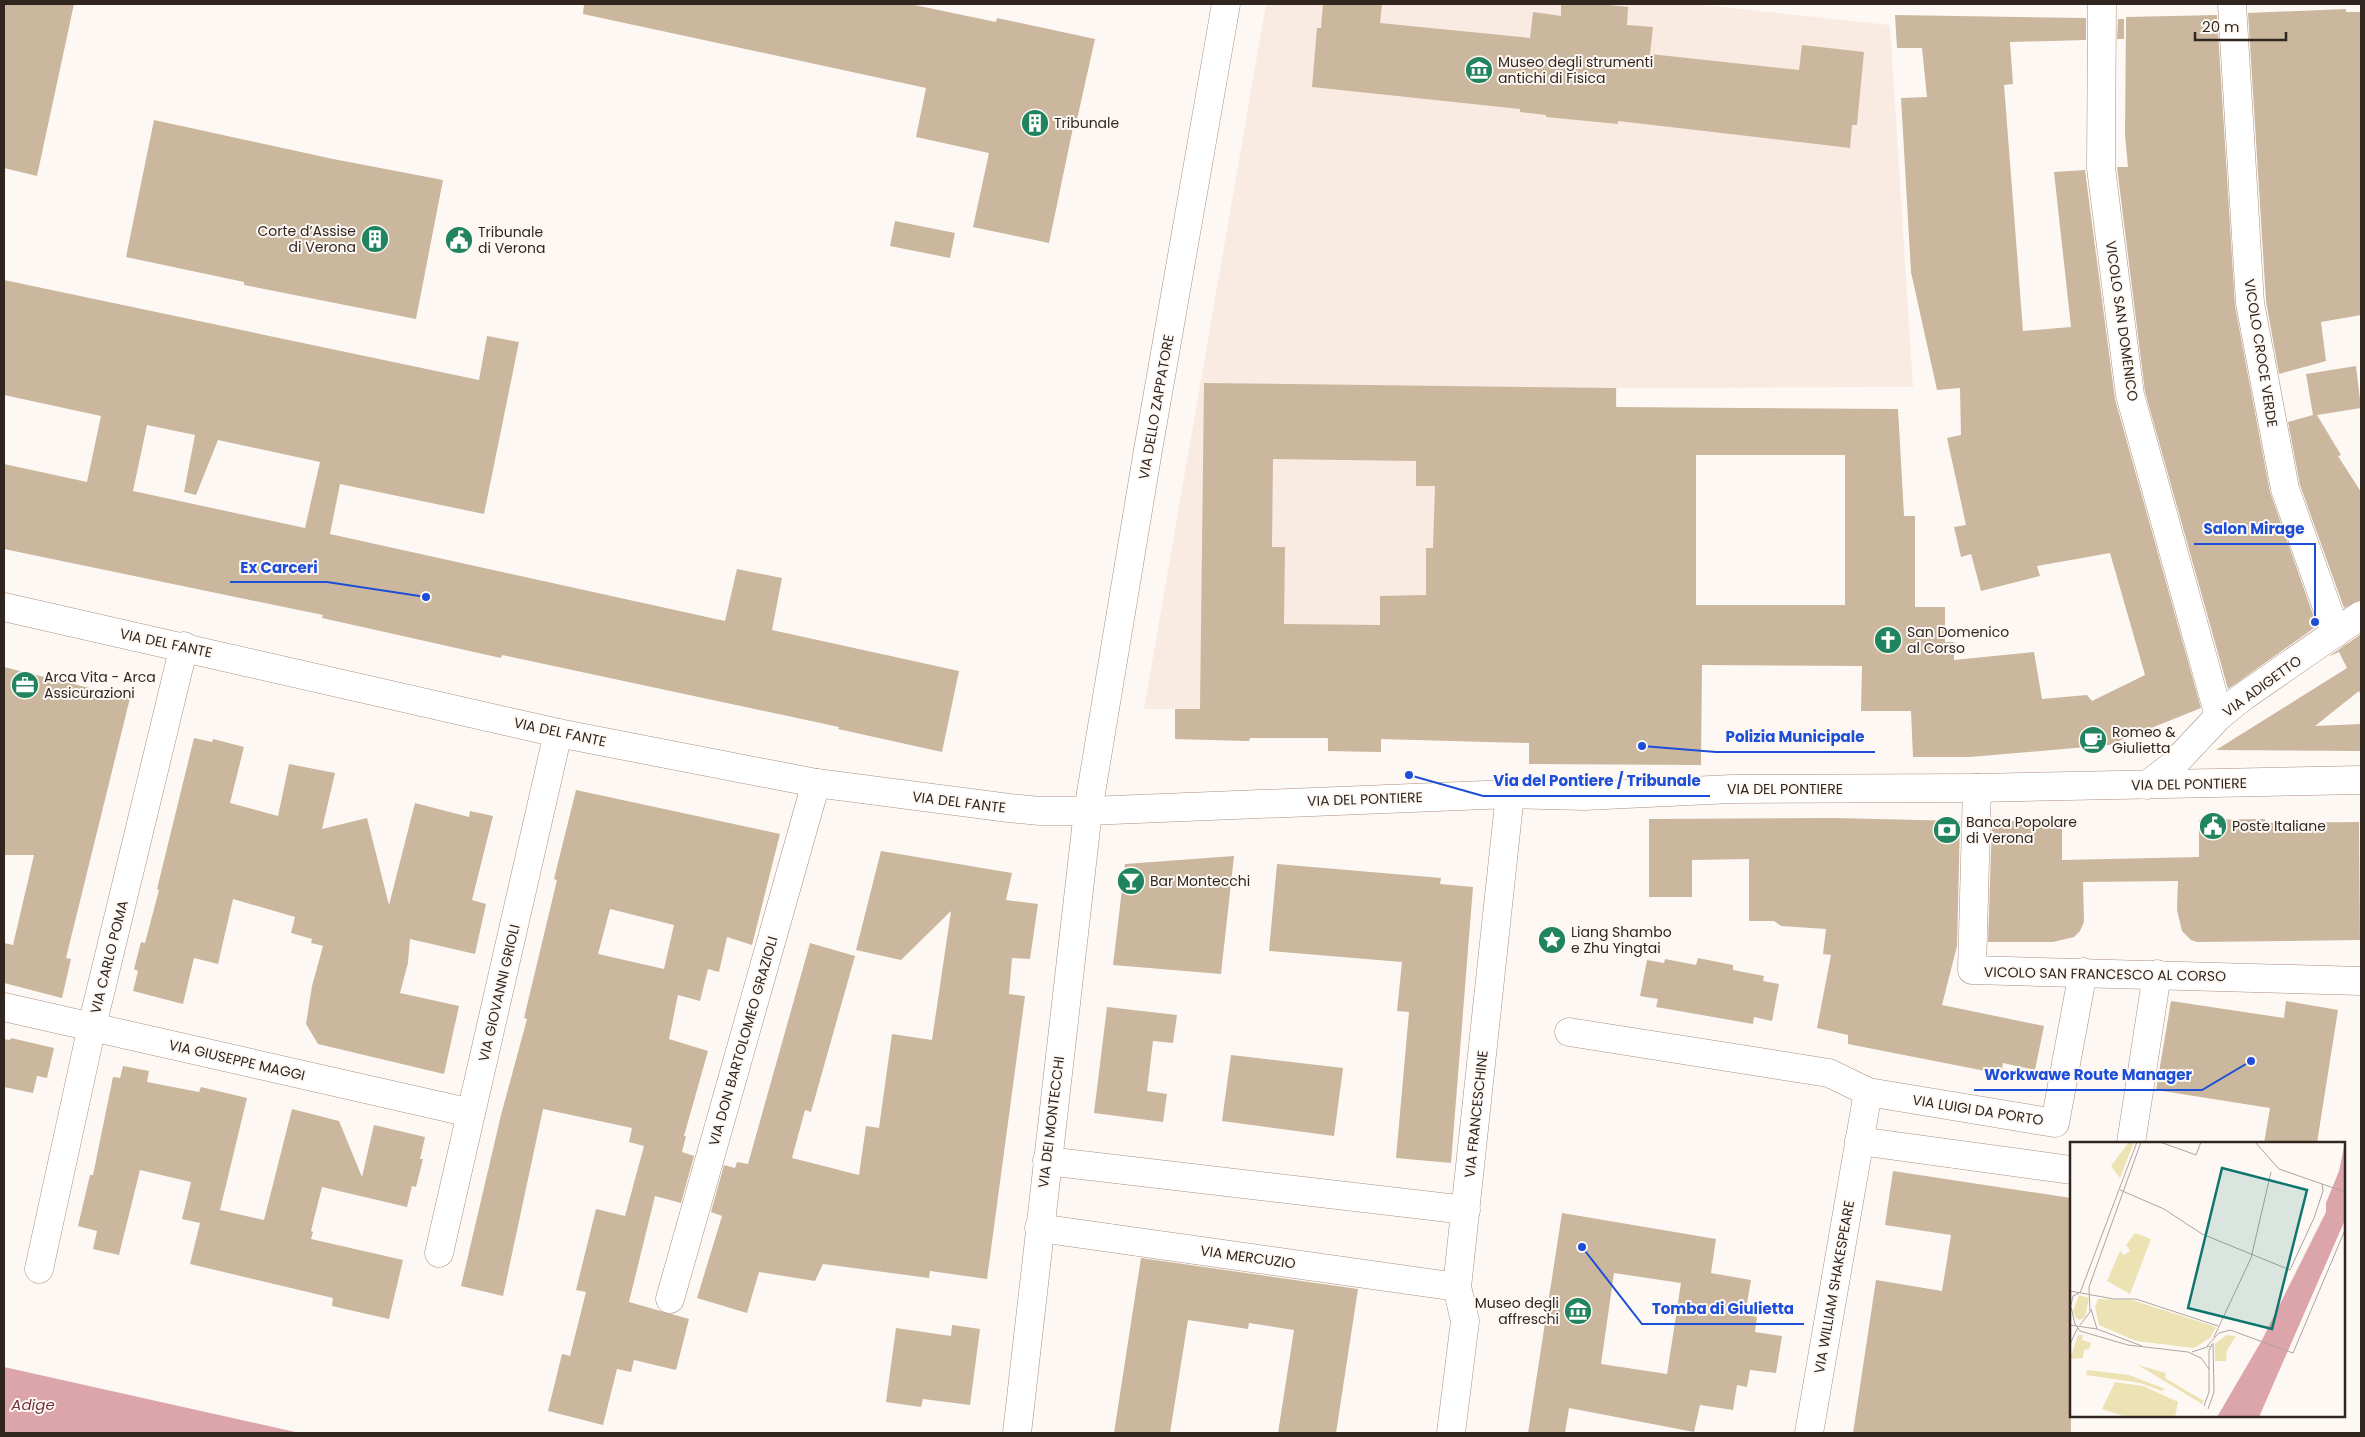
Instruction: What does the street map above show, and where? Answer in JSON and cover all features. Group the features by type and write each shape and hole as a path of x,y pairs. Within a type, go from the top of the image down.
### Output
{"street":[{"name":"VIA DELLO ZAPPATORE","path":"1088,810 1147,456 1226,4"},
{"name":"VICOLO SAN DOMENICO","path":"2102,4 2101,168 2130,395 2219,716"},
{"name":"VICOLO CROCE VERDE","path":"2232,4 2250,303 2285,489 2336,633"},
{"name":"VIA DEL FANTE","path":"4,607 184,646 558,733 816,783 1008,808 1040,811 1088,810"},
{"name":"VIA DEL FANTE","path":"4,613 39,615"},
{"name":"VIA ADIGETTO","path":"2147,784 2172,766 2219,716 2244,696 2361,615"},
{"name":"VIA CARLO POMA","path":"39,1269 92,1026 184,646"},
{"name":"VIA GIOVANNI GRIOLI","path":"439,1253 558,733"},
{"name":"VIA DEL PONTIERE","path":"1088,810 1510,794 1584,796 1732,789 1977,788 2361,780"},
{"name":"VIA DON BARTOLOMEO GRAZIOLI","path":"670,1299 816,783"},
{"name":"VICOLO SAN FRANCESCO AL CORSO","path":"1977,788 1972,970 2361,981"},
{"name":"VIA FRANCESCHINE","path":"1451,1433 1464,1321 1457,1287 1510,794"},
{"name":"VIA DEI MONTECCHI","path":"1017,1433 1088,810"},
{"name":"VIA LUIGI DA PORTO","path":"1569,1032 1829,1073 1868,1092 2055,1123 2083,972"},
{"path":"2131,1142 2157,974"},
{"name":"VIA GIUSEPPE MAGGI","path":"4,1007 471,1113"},
{"path":"1868,1092 1859,1141 2070,1170"},
{"name":"VIA WILLIAM SHAKESPEARE","path":"1809,1433 1859,1141"},
{"path":"1047,1161 1466,1210"},
{"name":"VIA MERCUZIO","path":"1039,1228 1457,1287"}],"shaded area":[{"path":"1266,4 1694,4 1890,25 1913,387 1617,388 1614,549 1509,548 1508,743 1381,739 1381,752 1328,751 1327,738 1251,738 1249,741 1175,739 1175,709 1144,709"}],"water":[{"name":"Adige","path":"4,1367 300,1433 4,1433"}],"building":[{"path":"4,4 74,4 37,176 4,168"},
{"name":"Tribunale","path":"584,4 910,4 996,22 997,18 1095,39 1076,124 1074,123 1049,243 973,227 989,153 916,137 926,88 583,14"},
{"path":"1323,4 1382,4 1380,23 1530,38 1533,12 1561,16 1561,4 1600,4 1628,7 1627,25 1653,27 1650,54 1799,70 1802,45 1864,52 1857,125 1852,125 1850,148 1618,121 1618,124 1546,117 1546,115 1520,112 1520,109 1312,87 1317,28 1321,28"},
{"path":"2346,9 2346,12 2361,12 2361,315 2321,322 2326,361 2279,374 2266,301 2248,13"},
{"path":"1895,15 2086,18 2086,40 2010,42 2013,84 2004,85 2023,331 2071,327 2054,172 2085,170 2115,399 2201,708 2109,745 1970,757 1913,757 1911,711 1861,711 1862,666 1702,665 1701,765 1529,764 1529,743 1381,739 1381,752 1328,751 1328,738 1250,738 1249,741 1175,739 1175,709 1200,709 1204,383 1616,388 1616,407 1898,409 1904,516 1915,516 1915,607 1945,607 1945,642 1954,642 1954,660 2034,652 2042,699 2087,695 2092,701 2145,675 2110,553 2037,566 2040,576 1981,591 1971,554 1961,557 1954,527 1966,525 1947,438 1961,435 1960,388 1937,390 1911,272 1901,98 1927,97 1922,48 1897,48","holes":["1696,455 1845,455 1845,605 1696,605","1273,459 1416,461 1416,486 1435,486 1433,548 1426,548 1426,595 1380,596 1380,625 1284,624 1285,547 1272,547"]},
{"path":"2217,15 2235,306 2270,492 2317,626 2228,689 2145,392 2117,167 2128,167 2125,135 2126,17"},
{"path":"2118,19 2124,19 2124,39 2117,39"},
{"path":"154,120 333,159 443,180 416,319 244,285 244,282 126,257"},
{"path":"895,221 955,233 950,258 890,246"},
{"path":"4,280 479,380 487,336 519,342 484,514 340,484 330,534 725,621 737,569 782,578 772,630 959,671 942,752 838,729 839,727 502,655 501,658 322,618 323,615 4,549 4,464 87,482 101,416 4,395","holes":["147,425 195,435 184,492 196,495 218,440 320,462 305,528 133,491"]},
{"path":"2356,366 2361,408 2317,415 2341,455 2338,456 2361,492 2361,600 2344,608 2300,485 2288,422 2313,415 2306,374"},
{"path":"2361,634 2361,696 2359,691 2315,726 2361,724 2361,751 2216,750 2347,668 2339,652 2328,657"},
{"path":"4,667 130,698 66,958 71,959 62,998 4,983 4,943 13,945 34,855 4,855"},
{"path":"194,738 212,742 213,739 244,747 230,803 278,816 289,764 335,773 322,829 367,818 389,905 415,803 469,817 470,811 493,816 472,900 486,904 475,954 410,939 408,963 400,993 459,1006 444,1074 318,1044 306,1024 312,986 323,946 311,943 312,939 291,933 295,917 233,899 218,964 194,958 183,1004 133,991 138,971 134,969 141,942 145,943 159,890 157,889"},
{"path":"576,790 780,834 752,945 727,937 719,972 708,969 700,1001 678,995 669,1039 708,1051 684,1136 686,1136 682,1152 694,1156 681,1203 655,1196 629,1302 689,1319 676,1370 634,1360 631,1372 617,1369 603,1425 548,1411 562,1354 570,1356 586,1292 576,1290 596,1209 625,1216 644,1146 629,1142 632,1128 543,1109 503,1296 461,1286 501,1115 527,1019 524,1018 557,880 554,879","holes":["610,909 674,925 664,969 598,954"]},
{"path":"1836,818 1960,821 1957,946 1942,1005 2044,1026 2035,1070 2003,1063 2001,1074 1848,1044 1848,1035 1817,1028 1831,955 1823,954 1826,929 1781,926 1774,921 1749,921 1749,859 1692,860 1692,897 1649,897 1649,819"},
{"path":"2265,819 2265,823 2359,822 2360,940 2197,942 2191,940 2182,931 2177,910 2178,881 2083,882 2084,922 2080,931 2074,937 2053,942 1988,942 1992,821 2062,821 2062,860 2199,857 2199,820"},
{"path":"881,851 1012,873 1006,900 1038,904 1030,959 1012,958 1009,994 1025,996 987,1279 930,1271 929,1278 823,1264 815,1281 759,1272 747,1313 697,1298 722,1216 711,1212 724,1165 735,1168 737,1162 748,1164 810,943 855,956 811,1112 805,1110 792,1158 859,1175 866,1126 879,1128 892,1034 932,1040 951,911 901,960 856,950"},
{"path":"1234,856 1221,974 1113,965 1125,864"},
{"path":"1277,864 1441,878 1440,884 1473,887 1451,1163 1396,1158 1409,1012 1397,1011 1402,962 1269,951"},
{"path":"1698,958 1733,965 1733,970 1764,976 1763,981 1779,984 1772,1021 1754,1017 1753,1024 1656,1007 1658,999 1640,996 1647,960 1664,963 1665,959 1696,965"},
{"path":"2171,1001 2284,1018 2286,1001 2338,1010 2317,1142 2264,1142 2270,1108 2156,1090"},
{"path":"1107,1007 1177,1015 1173,1043 1153,1041 1147,1091 1167,1094 1163,1122 1094,1113"},
{"path":"11,1038 54,1048 47,1078 37,1076 33,1093 4,1087 4,1039 10,1040"},
{"path":"1231,1055 1343,1068 1334,1136 1222,1121"},
{"path":"123,1066 149,1071 147,1082 199,1092 201,1087 247,1098 220,1210 264,1220 292,1109 339,1121 362,1177 374,1125 425,1137 420,1159 423,1159 416,1187 412,1186 407,1207 322,1187 311,1231 313,1232 311,1239 403,1260 389,1319 332,1306 333,1298 190,1264 200,1223 182,1219 191,1182 140,1170 119,1255 93,1249 97,1231 78,1226 90,1175 93,1175 113,1077 120,1078"},
{"path":"1893,1171 2070,1198 2071,1433 1853,1433 1876,1280 1942,1291 1951,1235 1885,1225"},
{"path":"1562,1213 1716,1239 1711,1273 1751,1280 1745,1315 1757,1317 1755,1332 1782,1336 1776,1373 1750,1370 1747,1387 1737,1385 1733,1410 1700,1405 1694,1432 1569,1408 1565,1433 1528,1433","holes":["1614,1273 1681,1283 1667,1374 1601,1364"]},
{"path":"1141,1258 1358,1289 1336,1433 1278,1433 1294,1330 1249,1323 1248,1329 1188,1320 1170,1433 1114,1433"},
{"path":"952,1325 980,1329 970,1405 923,1399 921,1407 886,1402 896,1328 951,1336"}],"place":[{"name":"Museo degli strumenti antichi di Fisica","path":"1479,70"},
{"name":"Tribunale","path":"1035,123"},
{"name":"Corte d’Assise di Verona","path":"375,239"},
{"name":"Tribunale di Verona","path":"459,240"},
{"name":"Ex Carceri","path":"426,597"},
{"name":"Salon Mirage","path":"2315,622"},
{"name":"San Domenico al Corso","path":"1888,640"},
{"name":"Arca Vita - Arca Assicurazioni","path":"25,685"},
{"name":"Romeo & Giulietta","path":"2093,740"},
{"name":"Polizia Municipale","path":"1642,746"},
{"name":"Via del Pontiere / Tribunale","path":"1409,775"},
{"name":"Poste Italiane","path":"2213,826"},
{"name":"Banca Popolare di Verona","path":"1947,830"},
{"name":"Bar Montecchi","path":"1131,881"},
{"name":"Liang Shambo e Zhu Yingtai","path":"1552,940"},
{"name":"Workwawe Route Manager","path":"2251,1061"},
{"name":"Tomba di Giulietta","path":"1582,1247"},
{"name":"Museo degli affreschi","path":"1578,1311"}]}
